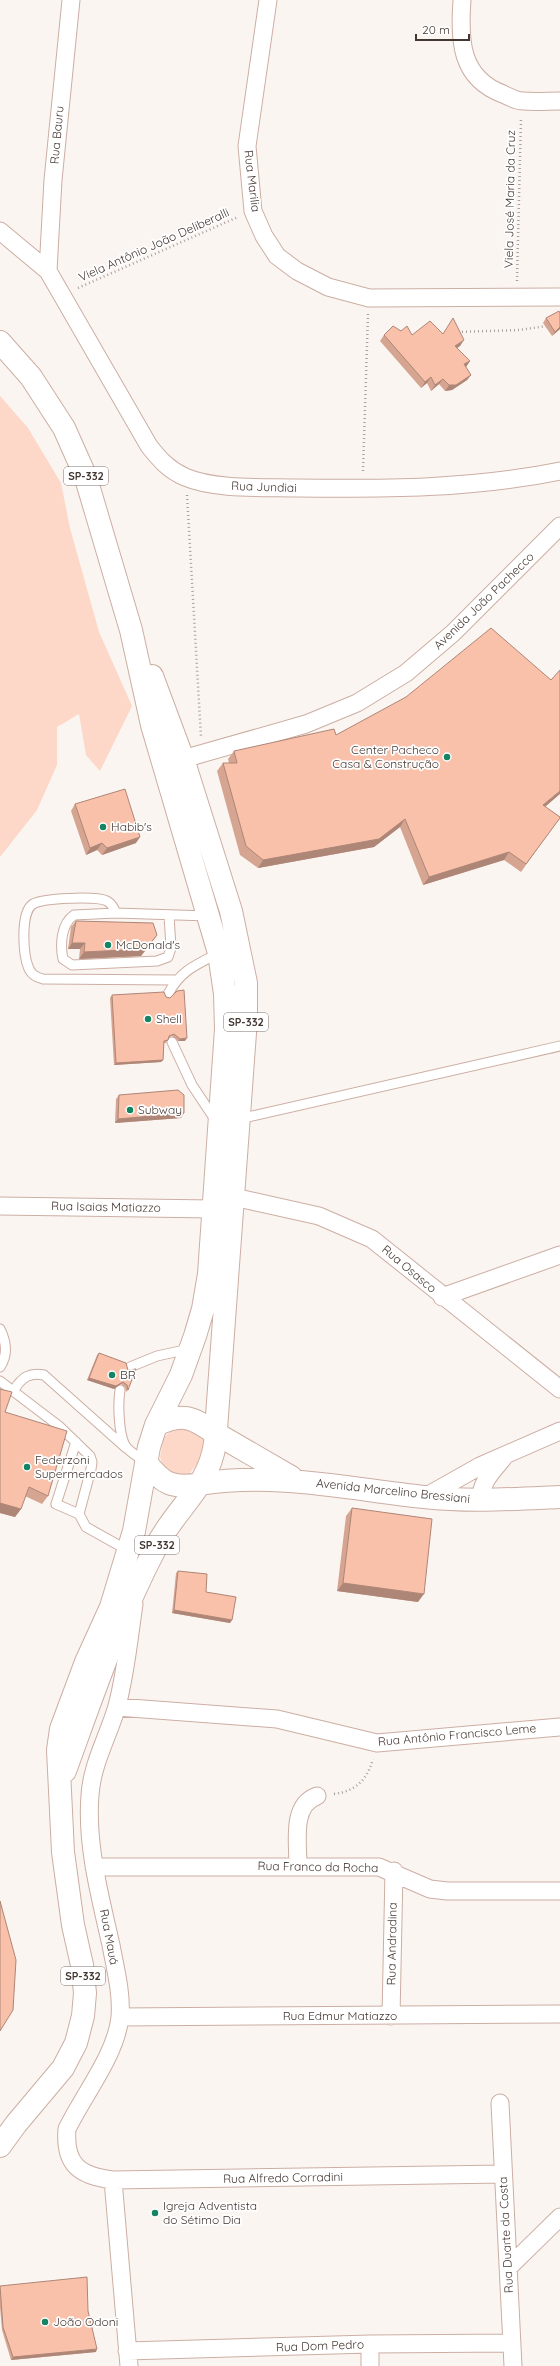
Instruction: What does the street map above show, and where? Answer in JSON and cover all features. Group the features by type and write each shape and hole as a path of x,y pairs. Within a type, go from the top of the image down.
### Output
{"main road":[{"name":"SP-332","path":"0,342 31,376 64,428 86,475 131,630 152,725 219,953 225,994 229,1122 234,1197 213,1454 200,1484 171,1521 157,1544 116,1631 61,1781"},
{"name":"SP-332","path":"0,2146 16,2124 63,2068 76,2043 83,2016 85,1993 82,1965 73,1925 63,1852 61,1781 58,1750 61,1729 86,1662 111,1607 129,1551 146,1462 156,1425 181,1375 205,1295 213,1209 246,1019 246,983 242,956 193,757 153,678 131,630"},
{"path":"156,1425 174,1417 185,1417 195,1420 272,1468 299,1482"},
{"path":"146,1462 153,1471 168,1484 182,1486 200,1484"},
{"name":"Avenida Marcelino Bressiani","path":"200,1484 251,1479 299,1482 425,1497 481,1500 560,1497"}],"street":[{"name":"Rua Bauru","path":"48,271 54,173 71,0"},
{"name":"Rua Marilia","path":"268,0 247,146 253,211 264,236 277,256 297,272 328,287 368,298 560,297"},
{"path":"462,0 462,42 467,62 476,78 491,90 522,101 560,101"},
{"name":"Rua Jundiai","path":"0,231 48,271 149,446 165,466 186,478 232,487 362,488 459,486 524,478 560,471"},
{"name":"Avenida João Pachecco","path":"193,757 306,724 357,703 406,673 454,633 560,526"},
{"name":"Rua Osasco","path":"234,1197 319,1216 372,1239 442,1297 560,1390"},
{"name":"Rua Isaias Matiazzo","path":"0,1206 213,1209"},
{"path":"442,1297 560,1256"},
{"path":"425,1497 458,1477 560,1431"},
{"path":"481,1500 481,1489 485,1480 506,1456"},
{"name":"Rua Mauá","path":"71,2159 66,2139 68,2129 111,2045 120,2017 115,1965 94,1867 89,1826 90,1794 103,1740 117,1707 125,1674 136,1590"},
{"name":"Rua Antônio Francisco Leme","path":"117,1707 278,1719 377,1743 560,1727"},
{"path":"298,1866 300,1812 308,1799 318,1796"},
{"name":"Rua Franco da Rocha","path":"94,1867 379,1867 394,1871 430,1889 447,1891 560,1891"},
{"name":"Rua Andradina","path":"391,2016 394,1871"},
{"name":"Rua Edmur Matiazzo","path":"120,2017 560,2014"},
{"name":"Rua Duarte da Costa","path":"500,2104 513,2366"},
{"name":"Rua Alfredo Corradini","path":"71,2159 79,2170 92,2178 113,2180 503,2174"},
{"path":"113,2180 128,2359"},
{"path":"508,2268 560,2217"},
{"name":"Rua Dom Pedro","path":"128,2359 370,2344 512,2343"},
{"path":"370,2344 370,2366"}],"lane":[{"path":"116,913 112,905 106,901 97,899 46,900 33,904 26,913 24,923 28,968 33,976 43,979 176,980"},
{"path":"169,915 171,948 168,957 164,959 157,961 72,965 66,963 64,960 62,944 68,919 79,913 116,913 209,916"},
{"path":"168,994 176,980 188,969 219,953"},
{"path":"172,1042 192,1085 229,1122 560,1046"},
{"path":"0,1329 4,1337 6,1350 0,1367"},
{"path":"130,1367 157,1356 190,1349"},
{"path":"14,1390 25,1377 34,1373 44,1376 126,1448 146,1462"},
{"path":"0,1381 14,1390 59,1426 90,1456 92,1462 79,1514"},
{"path":"120,1390 118,1402 121,1431 126,1448"},
{"path":"76,1442 56,1504 79,1514 86,1527 129,1551"}],"path":[{"name":"Viela José Maria da Cruz","path":"517,297 522,101"},
{"name":"Viela Antônio João Deliberalli","path":"62,295 253,211"},
{"path":"362,488 368,298"},
{"path":"450,332 519,330 549,325"},
{"path":"186,478 193,757"},
{"path":"318,1796 343,1792 356,1788 364,1781 377,1743"}],"shaded area":[{"path":"0,396 28,428 61,483 70,528 99,632 132,706 100,771 86,755 79,714 57,727 57,765 37,810 0,857"},
{"path":"180,1425 196,1426 206,1441 201,1459 189,1474 175,1475 164,1469 160,1457 164,1437"}],"building":[{"path":"559,311 560,327 555,332 546,318"},
{"path":"453,318 464,340 455,346 470,361 464,364 471,375 456,385 449,385 443,379 435,385 431,377 425,382 384,335 393,326 401,331 407,326 412,335 430,321 443,334"},
{"name":"Center Pacheco Casa & Construção","path":"491,628 551,680 560,670 560,791 543,805 560,818 526,864 509,852 429,877 405,819 379,839 263,860 246,846 223,763 237,763 234,751 334,729 336,735 406,697"},
{"name":"Habib's","path":"125,789 140,837 107,848 102,843 90,848 75,804"},
{"name":"McDonald's","path":"76,921 153,923 157,935 146,949 84,952 85,943 72,943"},
{"name":"Shell","path":"184,990 187,1038 180,1039 174,1034 169,1036 168,1040 164,1041 163,1060 116,1063 112,995 164,992 166,997 170,998 177,991"},
{"path":"178,1090 184,1095 184,1113 118,1119 119,1095"},
{"name":"BR","path":"99,1353 126,1363 128,1370 136,1369 128,1390 127,1385 123,1382 116,1386 89,1378"},
{"name":"Federzoni Supermercados","path":"0,1389 12,1392 5,1412 67,1431 48,1496 29,1487 21,1509 0,1503"},
{"path":"352,1508 432,1519 424,1594 343,1583"},
{"path":"178,1571 207,1574 206,1592 236,1597 232,1620 174,1610"},
{"path":"0,1901 16,1960 13,2010 0,2031"},
{"name":"João Odoni","path":"87,2277 88,2311 97,2349 13,2357 3,2327 0,2286"}],"place":[{"name":"Center Pacheco Casa & Construção","path":"447,757"},
{"name":"Habib's","path":"103,827"},
{"name":"McDonald's","path":"108,945"},
{"name":"Shell","path":"148,1019"},
{"name":"Subway","path":"130,1110"},
{"name":"BR","path":"112,1375"},
{"name":"Federzoni Supermercados","path":"27,1467"},
{"name":"Igreja Adventista do Sétimo Dia","path":"155,2213"},
{"name":"João Odoni","path":"45,2322"}]}
